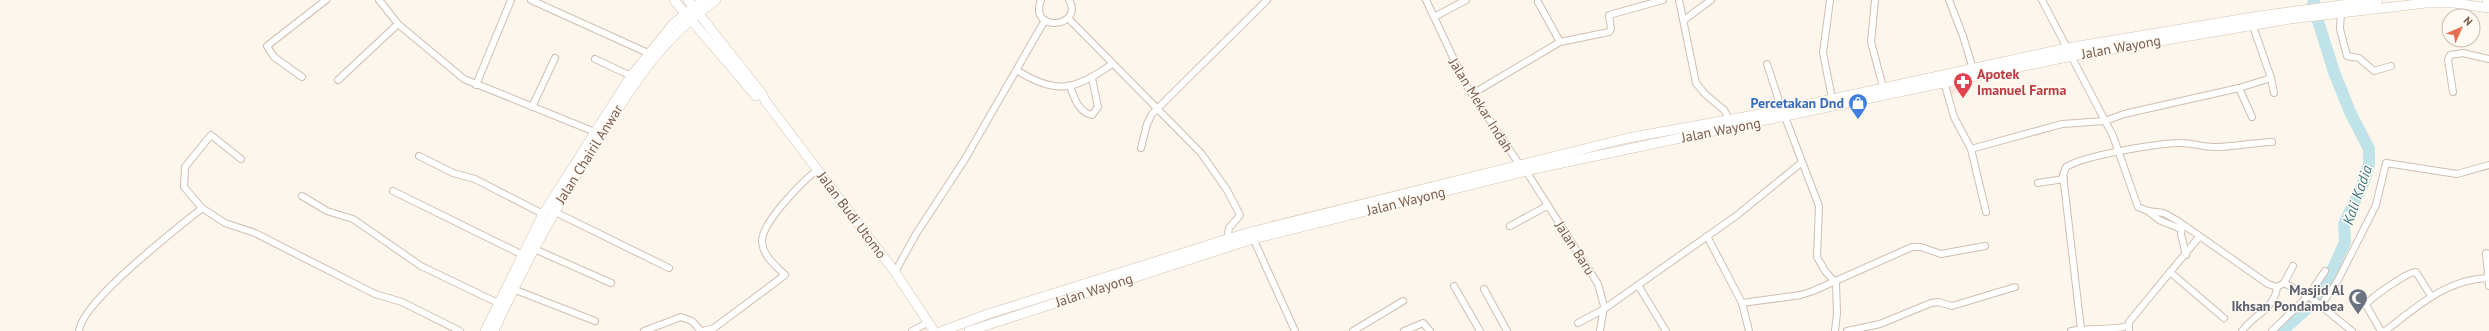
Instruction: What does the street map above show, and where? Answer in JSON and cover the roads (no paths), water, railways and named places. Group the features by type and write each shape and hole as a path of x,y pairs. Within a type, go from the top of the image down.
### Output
{"street":[{"path":"302,77 274,57 267,46 326,0"},
{"path":"378,0 398,24 464,79 595,132"},
{"path":"476,85 511,0"},
{"path":"531,0 648,53"},
{"name":"Jalan Budi Utomo","path":"674,0 752,92 766,102"},
{"name":"Jalan Chairil Anwar","path":"485,331 543,214 646,67 688,16 693,7 703,0"},
{"name":"Jalan Chairil Anwar","path":"693,7 716,0"},
{"path":"1041,0 1040,11 1045,20 1057,24 1068,18 1071,11 1068,0"},
{"path":"1141,148 1147,124 1152,114 1267,0"},
{"name":"Jalan Mekar Indah","path":"1426,0 1450,54 1472,94 1519,164"},
{"path":"1434,17 1466,0"},
{"path":"1472,94 1560,42 1609,32 1611,29 1609,15 1663,0"},
{"path":"1679,0 1696,82 1705,94 1724,110 1731,123"},
{"path":"1684,20 1711,0"},
{"path":"1830,0 1823,53 1832,98"},
{"path":"1875,0 1871,42 1883,87"},
{"path":"1949,0 1963,36 1973,69"},
{"path":"2042,0 2120,152 2138,207 2148,211 2164,213 2257,278 2277,287"},
{"name":"Jalan Wayong","path":"2338,10 2378,0"},
{"path":"1538,2 1560,42"},
{"name":"Jalan Wayong","path":"1783,114 1832,98 1845,100 1883,87 1973,69 2313,12 2442,2 2489,8"},
{"name":"Jalan Budi Utomo","path":"693,7 762,94 766,102 895,272 934,331"},
{"path":"2338,10 2340,29 2347,56 2359,58 2374,71 2391,66"},
{"name":"Jalan Wayong","path":"969,331 1251,236 1519,164 1628,138 1783,114 1845,100 1944,82 2069,52 2253,26 2313,12"},
{"name":"Jalan Chairil Anwar","path":"494,331 532,248 595,132 631,76 648,53 688,16"},
{"path":"1068,18 1201,154 1227,190 1240,215 1229,228 1227,239"},
{"path":"895,272 1018,71 1045,20"},
{"path":"338,80 398,24"},
{"path":"2253,26 2271,78 2274,93"},
{"path":"2453,92 2448,60 2450,55 2463,53 2489,59"},
{"path":"532,107 555,58"},
{"path":"595,59 631,76"},
{"path":"1018,71 1046,86 1070,86 1092,78 1112,64"},
{"path":"1767,64 1783,114 1819,206 1817,257 1825,271 1836,282 1837,313 1835,331"},
{"path":"1070,86 1077,104 1082,110 1092,115 1098,108 1092,78"},
{"path":"1971,149 2062,124 2105,121 2142,110 2239,88 2271,78"},
{"path":"1944,82 1954,117 1971,149 1986,212"},
{"path":"2239,88 2252,117"},
{"name":"Jalan Wayong","path":"942,331 995,312 1227,239 1251,236 1526,171 1632,149 1731,123"},
{"path":"241,159 213,135 202,143 185,167 183,181 188,193 202,208 225,223 255,233 375,294 402,302 460,331"},
{"path":"1628,138 1632,149"},
{"path":"2081,329 2063,171 2070,164 2120,152 2179,143 2197,147 2218,147 2272,142"},
{"path":"419,156 452,173 476,179 543,214"},
{"path":"1578,323 1604,309 1707,236 1782,180 1801,163"},
{"path":"2320,304 2337,282 2376,205 2386,163 2457,174 2489,165"},
{"path":"644,331 681,317 692,321 702,331 714,328 785,275 763,249 762,241 765,231 791,194 817,170"},
{"name":"Jalan Baru","path":"1526,171 1598,284 1604,309 1600,331"},
{"path":"2038,183 2064,179"},
{"path":"393,191 522,254"},
{"path":"302,196 327,211 353,220 422,266 498,303"},
{"path":"1510,226 1548,206"},
{"path":"79,331 83,321 107,290 202,208"},
{"path":"553,211 669,268"},
{"path":"2182,227 2186,255"},
{"path":"1251,236 1295,331"},
{"path":"1707,236 1742,302 1749,331"},
{"path":"2071,331 2081,329 2110,330 2129,328 2129,322 2199,238"},
{"path":"1742,302 1801,295 1836,282 1912,247 1921,247 1941,254 1984,246"},
{"path":"532,248 611,283"},
{"path":"2489,254 2486,254 2489,286"},
{"path":"2277,287 2284,283 2293,266"},
{"path":"2272,331 2310,297 2325,271"},
{"path":"2382,331 2366,305 2386,289 2414,271 2420,276 2431,296"},
{"path":"2170,272 2224,318"},
{"path":"2385,331 2431,296 2455,284 2488,278"},
{"path":"2284,283 2320,304 2352,331"},
{"path":"1638,285 1666,331"},
{"path":"1454,286 1480,331"},
{"path":"1847,331 1880,324 1931,303 1938,302 1952,306 2015,287"},
{"path":"2242,331 2270,306 2276,296 2277,287"},
{"path":"513,289 595,322"},
{"path":"1484,289 1507,331"},
{"path":"1353,331 1403,301"},
{"path":"912,331 929,322"},
{"path":"1404,331 1423,323 1430,331"}],"waterway":[{"name":"Kali Kadia","path":"2282,331 2313,303 2332,271 2345,242 2344,224 2363,184 2369,164 2369,149 2350,112 2334,72 2313,5 2314,0"}],"place":[{"name":"Apotek Imanuel Farma","path":"1963,99"},
{"name":"Percetakan Dnd","path":"1858,120"},
{"name":"Masjid Al Ikhsan Pondambea","path":"2358,315"}]}
